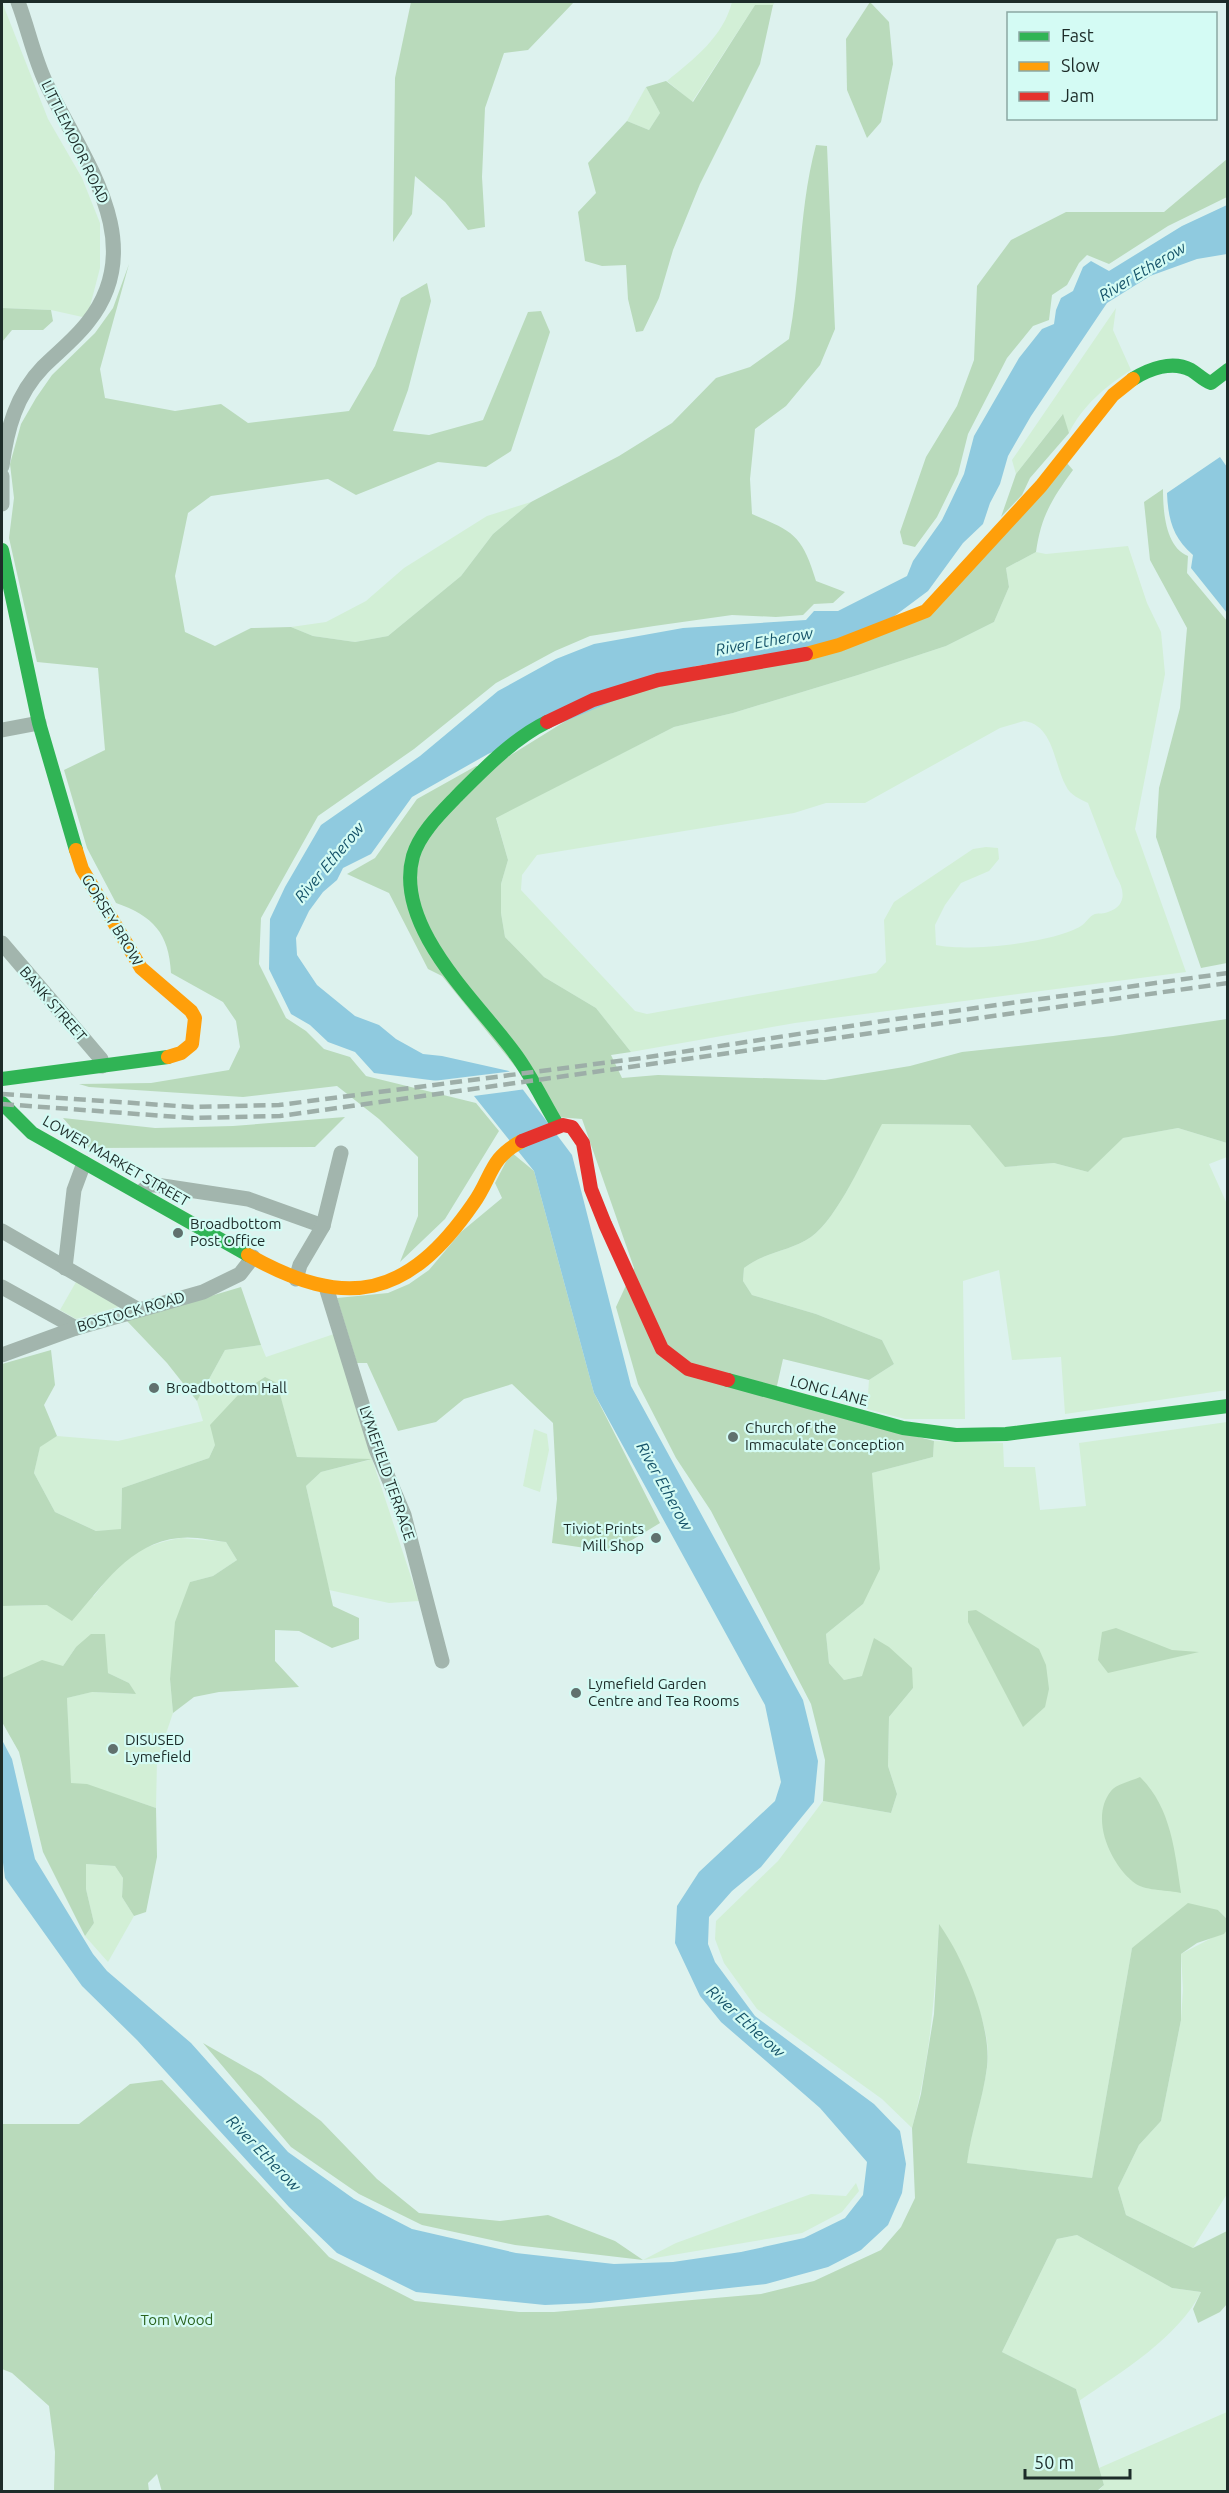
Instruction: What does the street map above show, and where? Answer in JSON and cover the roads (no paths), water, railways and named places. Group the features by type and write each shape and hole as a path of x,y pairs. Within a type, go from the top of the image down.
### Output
{"street":[{"name":"LITTLEMOOR ROAD","path":"2,466 11,415 41,369 87,324 102,303 111,282 114,249 104,200 45,81 18,2"},
{"path":"555,1127 517,1056 440,960 423,930 410,887 413,855 434,820 485,768 539,726 593,700 658,680 799,656 839,645 926,611 972,558 1041,486 1113,395 1126,382 1145,371 1178,367 1186,368 1211,383 1227,370"},
{"path":"2,476 2,504"},
{"name":"GORSEY BROW","path":"2,550 27,658 39,723 82,869 141,968 191,1011 196,1026 192,1044 181,1053 160,1060 2,1079"},
{"path":"2,730 39,723"},
{"name":"BANK STREET","path":"2,943 101,1059 102,1066"},
{"name":"LOWER MARKET STREET","path":"2,1103 32,1132 253,1257 296,1279 326,1287 356,1289 382,1286 415,1269 447,1239 505,1151 555,1127"},
{"name":"LONG LANE","path":"555,1127 572,1127 578,1133 583,1143 591,1188 645,1315 662,1348 688,1369 903,1428 956,1435 1018,1433 1227,1406"},
{"path":"296,1279 300,1265 324,1226 341,1153"},
{"path":"64,1268 74,1190 84,1163"},
{"path":"140,1193 149,1185 156,1185 248,1199 324,1226"},
{"path":"2,1231 137,1309"},
{"name":"BOSTOCK ROAD","path":"2,1355 76,1328 203,1292 240,1274 253,1257"},
{"path":"2,1287 76,1328"},
{"name":"LYMEFIELD TERRACE","path":"326,1287 376,1449 404,1515 442,1661"}],"water":[{"name":"River Etherow","path":"1227,205 1227,254 1197,259 1150,276 1107,303 1031,416 1008,456 1000,484 983,524 963,543 928,591 877,629 800,650 696,666 488,754 412,797 371,854 343,868 337,880 323,892 309,911 296,938 297,955 317,985 355,1016 379,1025 396,1039 423,1054 509,1071 572,1155 631,1386 803,1700 818,1761 814,1802 761,1867 732,1891 709,1917 708,1944 715,1962 755,2016 874,2104 900,2131 906,2164 902,2193 888,2225 861,2250 828,2267 766,2284 590,2303 545,2305 416,2292 337,2253 289,2207 137,2040 82,1986 5,1878 2,1855 2,1740 12,1759 35,1859 93,1954 107,1971 191,2043 288,2152 354,2199 412,2229 516,2253 614,2264 673,2262 741,2252 804,2238 845,2218 863,2195 867,2162 820,2108 721,2022 700,1996 675,1943 677,1906 699,1872 775,1801 781,1782 765,1705 594,1393 534,1171 474,1096 438,1081 374,1073 355,1052 328,1042 310,1025 291,1014 269,969 270,919 285,887 321,825 420,756 498,691 556,659 594,644 683,628 806,620 814,611 838,611 907,576 913,561 942,520 964,474 974,436 1019,358 1042,329 1054,324 1061,298 1073,291 1083,267 1091,261 1109,271 1182,226"},
{"path":"1220,457 1227,467 1227,613 1191,568 1193,555 1176,535 1169,511 1167,493"}],"railway":[{"path":"2,1094 192,1107 279,1105 642,1058 896,1019 1228,973"},
{"path":"2,1104 192,1118 280,1116 1228,983"}],"place":[{"name":"Broadbottom Post Office","path":"178,1233"},
{"name":"Broadbottom Hall","path":"154,1388"},
{"name":"Church of the Immaculate Conception","path":"733,1437"},
{"name":"Tiviot Prints Mill Shop","path":"656,1538"},
{"name":"Lymefield Garden Centre and Tea Rooms","path":"576,1693"},
{"name":"DISUSED Lymefield","path":"113,1749"}],"park label":[{"name":"Tom Wood","path":"177,2320"}]}
